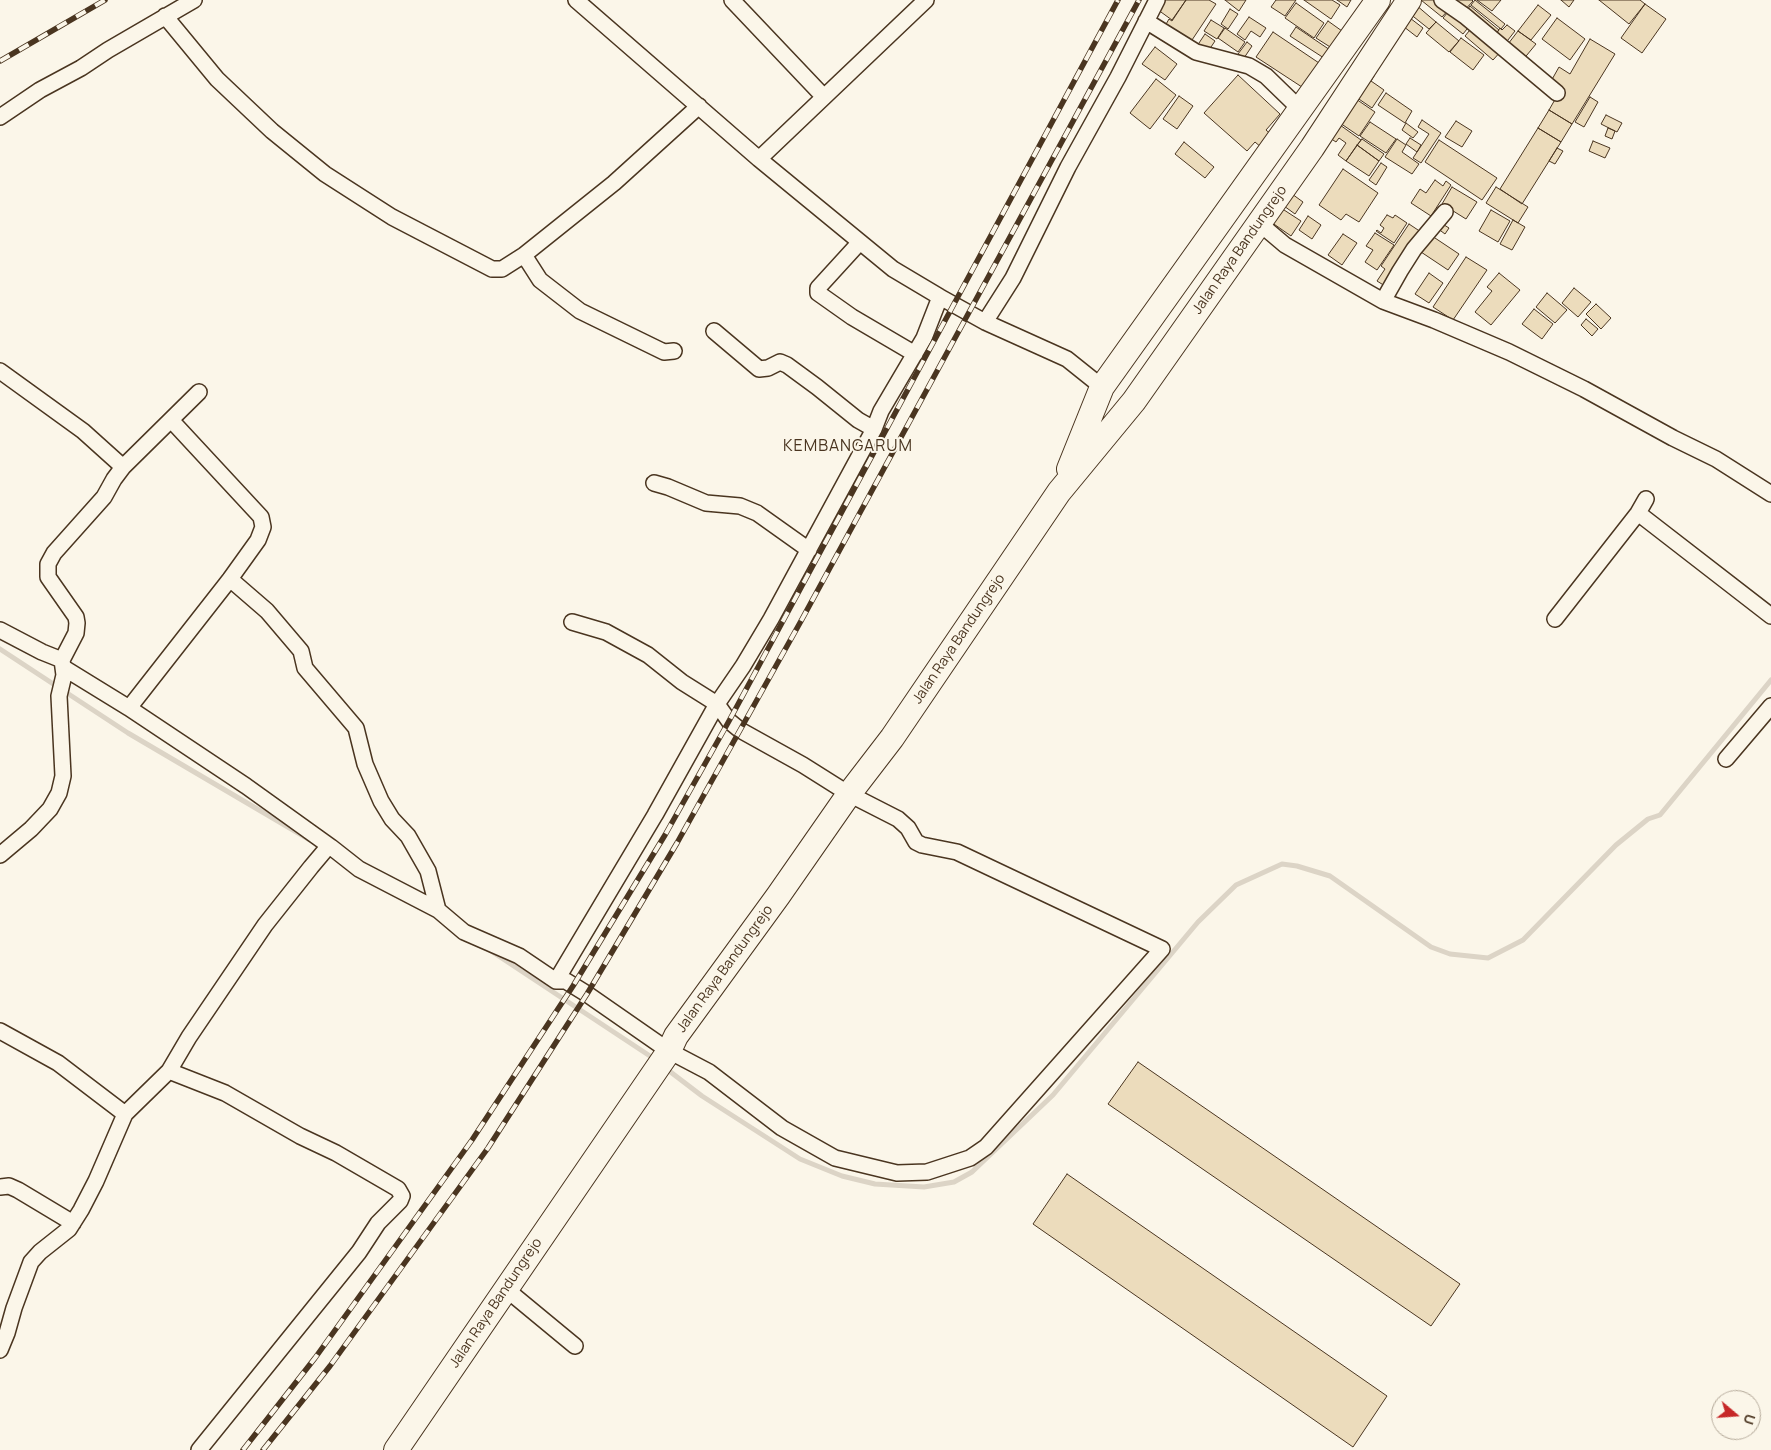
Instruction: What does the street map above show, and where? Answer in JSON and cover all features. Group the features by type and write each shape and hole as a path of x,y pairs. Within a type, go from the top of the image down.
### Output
{"main road":[{"name":"Jalan Raya Bandungrejo","path":"1060,492 1102,387 1378,0"},
{"name":"Jalan Raya Bandungrejo","path":"396,1450 663,1059 676,1036 778,896 849,794 892,738 1060,492 1134,401 1312,148 1409,0"},
{"path":"1204,244 1230,264"}],"street":[{"path":"0,117 40,90 81,68 108,50 194,0"},
{"path":"576,0 759,159 893,269 985,322 1067,359 1102,387"},
{"path":"732,0 824,97"},
{"path":"759,159 926,0"},
{"path":"985,322 1013,278 1068,167 1118,77 1157,0"},
{"path":"1442,0 1465,16 1557,93"},
{"path":"166,16 217,79 272,130 325,174 392,217 492,269 502,269 524,255 614,183 699,106"},
{"path":"1146,21 1196,52 1249,66 1266,76 1300,109"},
{"path":"1383,301 1414,249 1445,212"},
{"path":"1259,223 1285,245 1383,301 1500,348 1584,389 1673,438 1716,459 1771,494"},
{"path":"860,242 818,288 818,293 852,317 915,354"},
{"path":"524,255 540,280 580,311 664,352 674,351"},
{"path":"556,981 655,815 717,704 744,666 809,550 882,411 924,338 940,297"},
{"path":"714,331 759,368 768,368 780,362 787,365 858,420 874,429"},
{"path":"0,371 83,430 123,467"},
{"path":"0,856 31,829 50,809 59,793 63,776 59,696 63,668 76,633 77,623 76,617 48,577 48,564 54,553 104,497 123,467 199,392"},
{"path":"129,708 230,579 262,534 263,523 261,517 171,420"},
{"path":"654,483 668,486 706,502 740,506 749,509 809,550"},
{"path":"1554,619 1638,513 1646,499"},
{"path":"1638,513 1771,616"},
{"path":"230,579 267,611 296,644 301,651 305,668 356,728 365,764 381,801 392,819 412,842 428,871 438,910"},
{"path":"0,630 42,652 63,668 129,708 246,786 359,869 438,910 464,932 519,956 556,981 566,982 587,994 663,1059 709,1072 782,1128 836,1158 897,1173 927,1172 970,1158 986,1147 1162,948 958,852 922,845 916,842 908,828 898,819 849,794 803,765 740,730 729,721 717,704 682,682 634,646 606,632 572,622"},
{"path":"1726,759 1771,706"},
{"path":"0,1350 8,1334 14,1308 32,1262 40,1252 64,1234 73,1223 96,1181 125,1114 169,1071 188,1037 265,924 311,867 329,848"},
{"path":"0,1031 58,1063 125,1114"},
{"path":"169,1071 225,1093 398,1189 402,1196 400,1201 378,1223 359,1252 199,1450"},
{"path":"0,1187 9,1186 18,1190 73,1223"},
{"path":"506,1289 575,1346"}],"building":[{"path":"1159,0 1186,0 1172,20 1154,7"},
{"path":"1186,0 1209,0 1216,4 1190,43 1165,26 1169,19 1172,21"},
{"path":"1225,0 1246,0 1239,11"},
{"path":"1276,0 1296,0 1285,16 1271,7"},
{"path":"1304,0 1332,0 1340,5 1331,19"},
{"path":"1337,0 1351,0 1347,7"},
{"path":"1421,0 1440,0 1451,7 1442,17"},
{"path":"1446,0 1472,0 1473,1 1462,13"},
{"path":"1475,0 1505,24 1501,29 1471,5"},
{"path":"1477,0 1501,0 1492,11"},
{"path":"1561,0 1574,0 1569,7"},
{"path":"1599,0 1640,0 1645,4 1629,24"},
{"path":"1296,3 1324,23 1314,38 1285,18"},
{"path":"1645,4 1666,19 1642,53 1621,38"},
{"path":"1416,5 1436,22 1429,29 1409,13"},
{"path":"1538,5 1551,15 1531,40 1518,31"},
{"path":"1470,6 1499,30 1493,37 1464,14"},
{"path":"1452,7 1471,24 1463,34 1443,18"},
{"path":"1230,9 1238,14 1228,29 1221,24"},
{"path":"1406,15 1423,28 1417,37 1399,23"},
{"path":"1249,17 1266,28 1260,37 1251,31 1245,40 1237,34"},
{"path":"1557,18 1585,39 1570,60 1542,39"},
{"path":"1211,20 1224,28 1217,39 1204,31"},
{"path":"1328,21 1349,36 1338,52 1316,38"},
{"path":"1436,22 1459,41 1449,52 1426,33"},
{"path":"1474,25 1502,50 1493,60 1465,36"},
{"path":"1507,25 1515,31 1504,45 1494,37 1500,28 1502,30"},
{"path":"1296,27 1333,52 1327,60 1290,36"},
{"path":"1225,28 1245,42 1238,52 1218,38"},
{"path":"1518,31 1536,44 1522,61 1505,48"},
{"path":"1273,32 1322,65 1305,89 1256,57"},
{"path":"1205,34 1215,41 1207,53 1197,46"},
{"path":"1461,38 1484,55 1473,70 1450,52"},
{"path":"1590,39 1615,54 1572,124 1549,110 1561,89 1550,83 1559,67 1570,74"},
{"path":"1247,42 1252,46 1244,58 1238,54"},
{"path":"1155,47 1177,64 1165,80 1142,64"},
{"path":"1368,72 1374,76 1371,81 1384,90 1372,108 1353,95"},
{"path":"1238,75 1280,114 1266,130 1273,136 1262,148 1255,142 1247,151 1204,113"},
{"path":"1156,79 1176,95 1150,129 1130,113"},
{"path":"1386,93 1412,111 1405,123 1378,105"},
{"path":"1179,96 1193,106 1177,129 1163,119"},
{"path":"1590,97 1598,102 1584,127 1575,122"},
{"path":"1356,99 1375,112 1359,136 1340,123"},
{"path":"1549,110 1572,124 1561,142 1538,128"},
{"path":"1606,115 1622,123 1617,132 1601,124"},
{"path":"1422,120 1441,133 1421,163 1413,158 1429,134 1418,127"},
{"path":"1456,121 1472,131 1462,147 1445,137"},
{"path":"1370,122 1396,139 1386,153 1360,136"},
{"path":"1406,123 1418,132 1413,138 1402,130"},
{"path":"1340,125 1361,140 1346,161 1338,155 1346,143 1339,138 1336,142 1330,138"},
{"path":"1538,128 1561,142 1522,204 1500,189"},
{"path":"1608,128 1615,131 1612,139 1605,136"},
{"path":"1410,138 1421,145 1417,152 1406,144"},
{"path":"1362,139 1384,154 1379,161 1357,145"},
{"path":"1397,139 1406,145 1402,152 1419,164 1412,174 1385,157"},
{"path":"1439,140 1497,178 1482,200 1425,162"},
{"path":"1593,141 1610,148 1605,158 1589,151"},
{"path":"1184,142 1214,167 1205,178 1175,154"},
{"path":"1357,145 1379,161 1369,176 1346,161"},
{"path":"1557,148 1563,151 1555,164 1549,161"},
{"path":"1381,163 1387,167 1376,185 1369,180"},
{"path":"1343,169 1378,193 1359,222 1346,214 1341,220 1319,205"},
{"path":"1435,180 1443,186 1446,181 1451,185 1431,216 1411,203 1420,189 1426,193"},
{"path":"1452,187 1477,202 1466,219 1442,204"},
{"path":"1496,187 1528,207 1518,223 1486,203"},
{"path":"1292,194 1303,202 1295,214 1284,206"},
{"path":"1281,208 1301,221 1291,236 1271,222"},
{"path":"1491,210 1510,221 1498,242 1479,231"},
{"path":"1387,215 1393,218 1395,215 1407,223 1394,243 1376,231 1381,233 1384,228 1380,225"},
{"path":"1308,216 1321,225 1312,239 1299,230"},
{"path":"1513,220 1525,227 1512,250 1500,244"},
{"path":"1441,223 1449,228 1445,234 1437,228"},
{"path":"1409,224 1421,232 1385,286 1377,281 1385,269 1381,266"},
{"path":"1375,233 1394,245 1377,270 1365,262 1373,250 1366,246"},
{"path":"1343,234 1357,243 1342,265 1328,255"},
{"path":"1432,236 1459,254 1448,270 1421,252"},
{"path":"1466,257 1487,270 1453,320 1433,307"},
{"path":"1429,273 1443,283 1429,303 1415,294"},
{"path":"1499,273 1520,290 1491,325 1475,312 1492,291 1487,287"},
{"path":"1574,288 1591,302 1578,317 1562,303"},
{"path":"1547,293 1567,310 1555,323 1536,307"},
{"path":"1596,304 1611,318 1601,329 1586,314"},
{"path":"1534,309 1553,324 1542,339 1522,324"},
{"path":"1586,319 1598,329 1592,336 1581,325"},
{"path":"1138,1062 1460,1284 1431,1326 1108,1104"},
{"path":"1067,1174 1387,1396 1353,1447 1033,1224"}],"waterway":[{"path":"0,649 128,733 310,840"},
{"path":"664,1067 702,1096 800,1159 842,1176 875,1184 924,1187 954,1182 972,1172 1053,1095 1198,922 1236,885 1282,864 1297,866 1330,876 1431,947 1450,954 1488,958 1523,940 1616,845 1648,819 1660,815 1771,680"},
{"path":"488,949 656,1060"}],"railway":[{"path":"0,61 105,0"},
{"path":"243,1450 315,1358 472,1140 573,986 665,835 729,721 1118,0"},
{"path":"263,1450 330,1366 488,1148 587,994 677,843 801,621 1139,0"}],"district":[{"name":"KEMBANGARUM","path":"848,447"}]}
